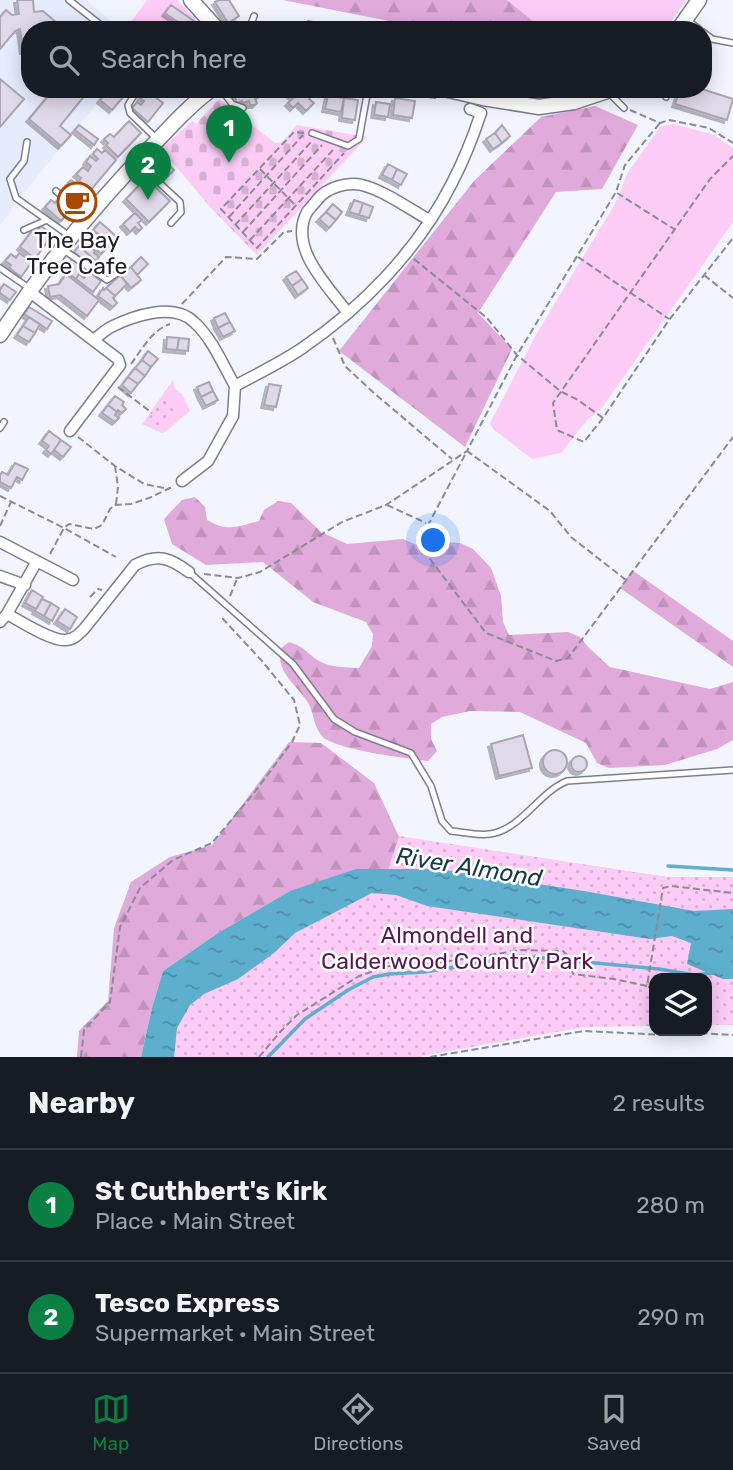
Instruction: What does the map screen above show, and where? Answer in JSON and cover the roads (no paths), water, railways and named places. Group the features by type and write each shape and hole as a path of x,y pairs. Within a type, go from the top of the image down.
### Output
{"main road":[{"path":"191,0 210,21"},
{"path":"684,21 699,0"},
{"path":"0,335 67,243 137,162 200,98"},
{"path":"483,98 539,107 587,98"}],"street":[{"path":"235,386 299,350 329,328 381,282 406,253 452,184 481,113 470,109"},
{"path":"347,312 309,260 303,246 302,229 307,214 321,194 340,185 360,185 382,193 429,220"},
{"path":"31,291 118,359 120,365 70,431"},
{"path":"93,340 110,327 152,312 174,312 192,319 205,333 235,386 233,416 208,461 182,481"},
{"path":"0,542 73,580"},
{"path":"41,563 4,618 55,639 66,640 75,637 84,629 135,565 146,560 172,560 189,572"},
{"path":"0,576 25,585"}],"lane":[{"path":"69,0 96,21"},
{"path":"252,21 254,16"},
{"path":"712,39 733,43"},
{"path":"132,98 128,105 130,113 158,140"},
{"path":"228,98 232,104 243,108"},
{"path":"315,134 348,146 359,139 366,98"},
{"path":"616,98 624,108"},
{"path":"27,142 24,161 10,179 16,198 47,220 67,243 107,280 119,272"},
{"path":"137,162 180,202 181,212 171,223"},
{"path":"56,191 88,219"},
{"path":"24,230 47,220"},
{"path":"0,268 31,291"},
{"path":"189,572 293,664 334,719 355,733 411,753 431,786 442,821 451,831 490,834 505,828 519,820 554,786 567,781 733,770"}],"water":[{"path":"356,869 438,869 694,911 733,909 733,979 723,979 687,964 691,943 672,936 650,939 427,906 396,895 372,893 295,933 274,953 238,979 204,994 190,1005 177,1028 174,1057 141,1057 163,971 218,933 290,891"}],"waterway":[{"path":"668,866 733,870"},
{"path":"268,1057 305,1019 373,977 424,972 521,956 659,969 694,975 713,973"}],"place":[{"name":"St Cuthbert's Kirk","path":"229,163"},
{"name":"Tesco Express","path":"148,200"},
{"name":"The Bay Tree Cafe","path":"77,202"}],"water label":[{"name":"River Almond","path":"469,867"}],"park label":[{"name":"Almondell and Calderwood Country Park","path":"457,948"}]}
